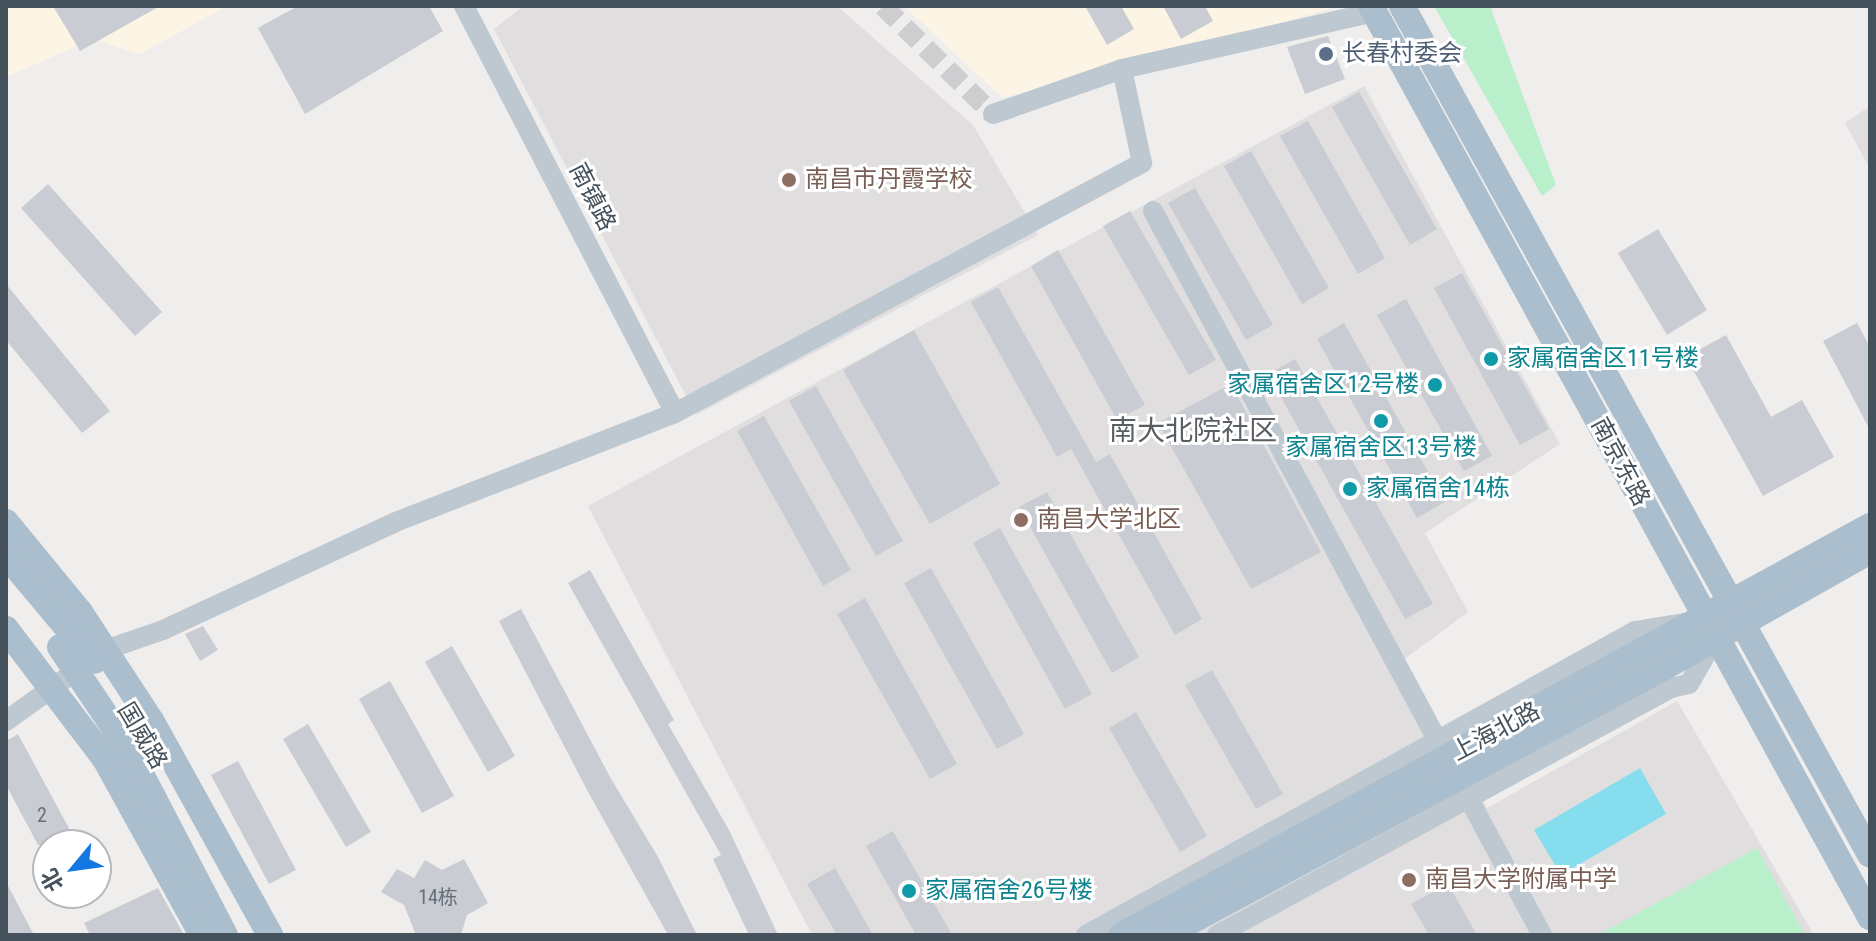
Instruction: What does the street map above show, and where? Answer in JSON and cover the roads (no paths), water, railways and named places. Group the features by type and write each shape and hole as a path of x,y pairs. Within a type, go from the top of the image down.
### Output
{"main road":[{"name":"南京东路","path":"1402,6 1739,612 1870,855"},
{"name":"南京东路","path":"1373,9 1870,917"},
{"path":"6,522 92,659 152,722 270,935"},
{"name":"上海北路","path":"1165,935 1710,629 1870,526"},
{"name":"上海北路","path":"1739,612 1870,551"},
{"name":"国威路","path":"6,555 92,659 141,731 251,935"},
{"name":"国威路","path":"6,583 92,659 127,747 225,935"},
{"path":"6,629 105,759 202,935"},
{"name":"上海北路","path":"1122,935 1451,772"}],"street":[{"name":"南镇路","path":"464,6 675,413"},
{"path":"993,114 1122,69 1373,9"},
{"path":"6,721 92,659 163,630 393,523 675,413 1142,163 1122,69"},
{"path":"1153,211 1451,772 1542,935"},
{"path":"1086,935 1451,772 1671,688 1689,684 1710,629"},
{"path":"1217,935 1451,772"}],"water":[{"path":"1640,768 1666,814 1561,875 1534,830"}],"tunnel":[{"path":"883,6 993,114"}],"place":[{"name":"长春村委会","path":"1326,54"},
{"name":"南昌市丹霞学校","path":"789,180"},
{"name":"家属宿舍区11号楼","path":"1491,359"},
{"name":"家属宿舍区12号楼","path":"1435,385"},
{"name":"家属宿舍区13号楼","path":"1381,421"},
{"name":"家属宿舍14栋","path":"1350,489"},
{"name":"南昌大学北区","path":"1021,520"},
{"name":"南昌大学附属中学","path":"1409,880"},
{"name":"家属宿舍26号楼","path":"909,891"}],"district":[{"name":"南大北院社区","path":"1193,431"}]}
